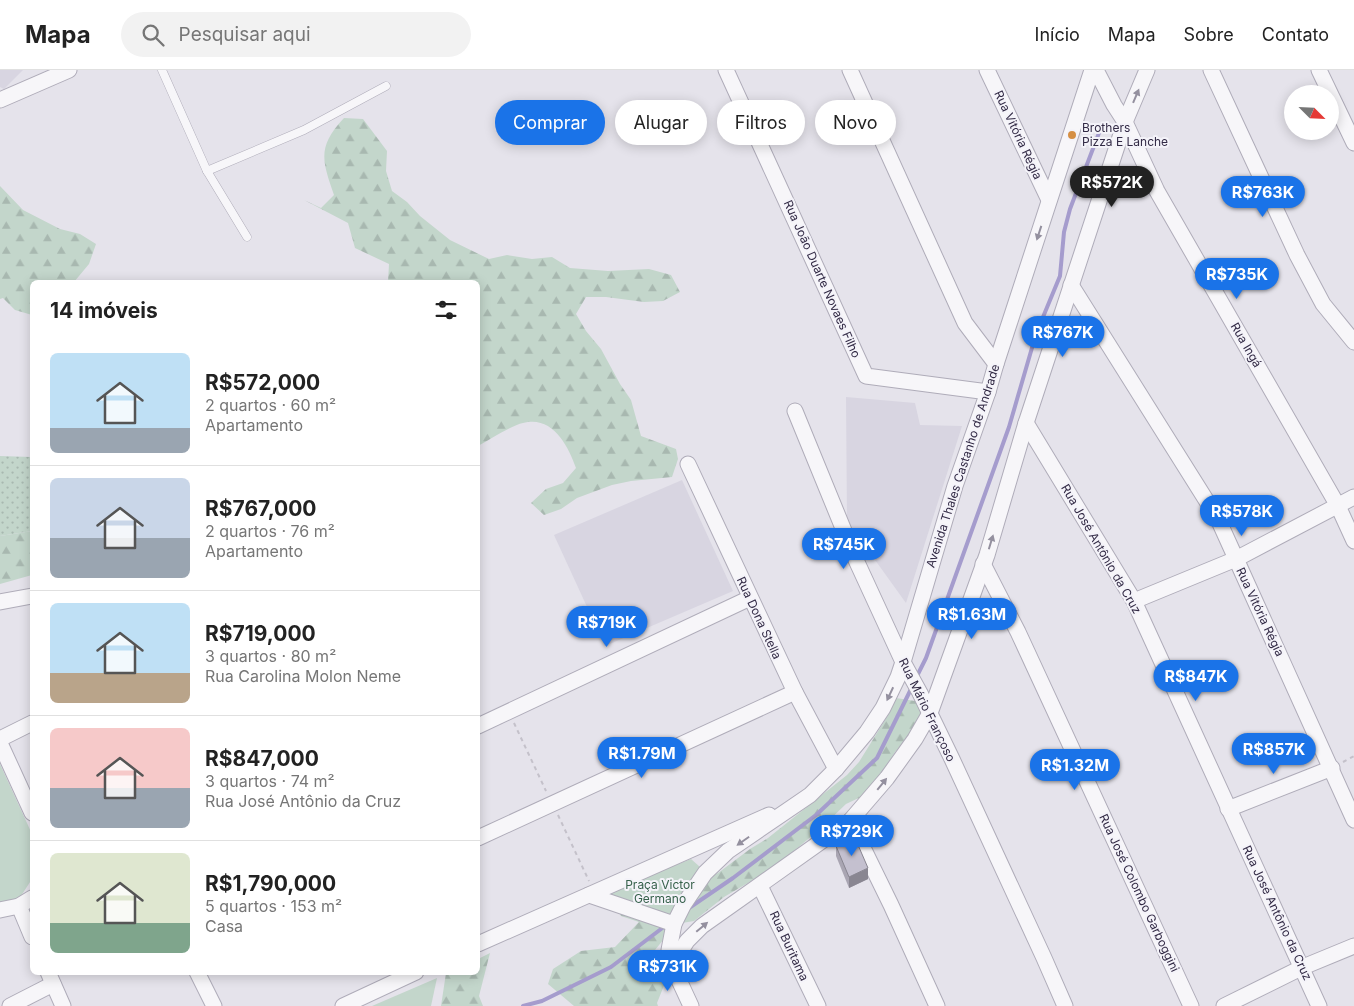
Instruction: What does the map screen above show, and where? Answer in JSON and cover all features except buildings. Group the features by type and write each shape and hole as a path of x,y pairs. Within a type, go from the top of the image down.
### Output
{"street":[{"path":"0,100 69,70"},
{"name":"Rua João Duarte Novaes Filho","path":"726,70 866,376 988,392"},
{"path":"850,70 965,323 996,364"},
{"name":"Rua Vitória Régia","path":"987,70 1049,200"},
{"name":"Avenida Thales Castanho de Andrade","path":"672,966 670,950 674,924 684,904 705,873 728,852 810,795 867,732 884,708 903,662 954,486 988,392 1049,200 1094,70"},
{"name":"Rua Ingá","path":"1094,70 1125,122 1157,191 1338,506 1354,541"},
{"path":"691,1006 672,966 687,941 702,926 850,821 893,770 915,739 930,713 983,564 1026,423 1125,122 1147,70"},
{"path":"1211,70 1297,254 1323,304 1354,342"},
{"path":"1319,70 1354,143"},
{"name":"Rua Vitória Régia","path":"1071,285 1218,519 1354,820"},
{"name":"Rua Mário Françoso","path":"794,411 856,560 903,662 930,713 1065,1006"},
{"name":"Rua José Antônio da Cruz","path":"1026,423 1134,601 1319,1006"},
{"name":"Rua Dona Stella","path":"688,464 795,692 836,768"},
{"path":"1134,601 1236,559 1354,497"},
{"name":"Rua José Colombo Garboggini","path":"983,564 1018,632 1191,1006"},
{"path":"0,602 30,596"},
{"path":"480,725 750,598"},
{"path":"480,837 795,692"},
{"path":"0,739 30,724"},
{"path":"0,743 30,809"},
{"path":"1228,809 1332,768"},
{"path":"480,943 765,817 810,795"},
{"path":"850,821 937,1006"},
{"name":"Rua Buritama","path":"760,886 818,1006"},
{"path":"592,893 674,924"},
{"path":"0,910 19,906 30,899"},
{"path":"19,906 30,932"},
{"path":"1224,1006 1302,967 1354,946"},
{"path":"198,975 214,1006"},
{"path":"343,1006 410,975"},
{"path":"10,1006 51,978 63,1006"}],"lane":[{"path":"162,70 207,171 247,237"},
{"path":"207,171 304,130 386,86"}],"path":[{"path":"508,711 592,893"}],"shaded area":[{"path":"0,70 23,70 4,89 0,87"},
{"path":"846,397 915,403 920,425 962,426 906,603 847,521"},
{"path":"682,480 733,591 605,646 554,535"}],"green space":[{"path":"344,118 363,119 387,151 386,171 392,191 450,240 489,259 507,255 532,259 552,257 570,268 608,271 649,269 671,275 680,292 663,301 644,302 606,297 586,297 576,314 586,331 601,349 631,400 641,436 676,449 678,459 672,477 612,485 577,498 561,509 544,515 531,503 546,489 563,483 576,468 568,450 557,434 542,423 518,424 480,445 480,280 388,280 389,264 355,248 348,223 304,200 321,208 334,195 324,154 329,137"},
{"path":"0,186 23,210 60,229 80,234 96,244 89,264 76,280 30,280 30,314 15,310 3,298 0,299"},
{"path":"0,456 30,457 30,531 0,536"},
{"path":"30,531 30,576 0,584 0,536"},
{"path":"896,698 915,701 922,709 919,720 913,732 895,752 881,777 865,795 846,804 775,867 724,897 694,921 676,924 651,955 665,983 657,1003 658,1006 574,1006 548,984 553,969 581,951 615,947 639,922 621,916 610,900 680,883 700,882 718,873 768,838 847,775 859,762 890,712"},
{"path":"0,764 30,830 30,882 19,899 0,907"},
{"name":"Praça Victor Germano","path":"691,859 700,867 680,894 671,916 606,893"},
{"path":"490,953 479,996 483,1006 441,1006 446,975 480,975 480,958"},
{"path":"437,978 431,1006 372,1006"}],"waterway":[{"path":"916,678 926,658 1009,427 1036,334 1060,276 1064,232 1070,209 1102,125"},
{"path":"689,908 733,878 816,815 877,758 912,687"},
{"path":"523,1006 542,1001 611,967 665,926"}],"place":[{"name":"Brothers Pizza E Lanche","path":"1072,135"}]}
